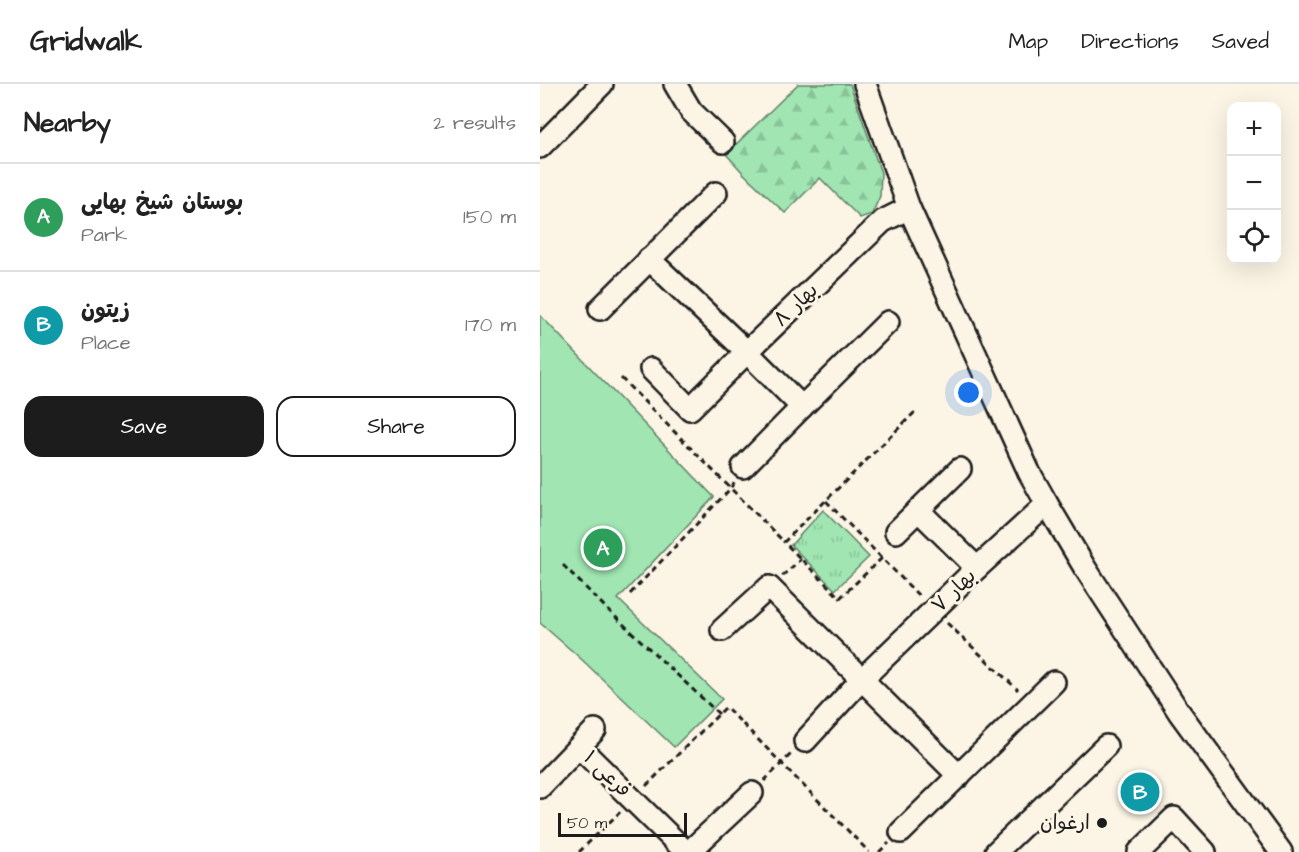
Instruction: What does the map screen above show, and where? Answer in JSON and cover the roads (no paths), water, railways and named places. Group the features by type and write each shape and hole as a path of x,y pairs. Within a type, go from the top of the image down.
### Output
{"street":[{"path":"540,147 602,84"},
{"path":"675,84 691,111 723,142"},
{"path":"865,84 909,208 1029,472 1085,568 1179,712 1281,852"},
{"path":"600,309 716,193"},
{"name":"بهار ۸","path":"651,369 690,409 883,221 909,208"},
{"path":"649,259 802,407"},
{"path":"743,467 888,322"},
{"path":"896,532 960,469"},
{"name":"بهار ۷","path":"805,741 862,679 1047,504"},
{"path":"918,510 977,568"},
{"path":"722,630 769,586 959,776"},
{"path":"901,832 1054,682"},
{"path":"540,787 595,730"},
{"name":"فرعی ۱","path":"579,747 687,852"},
{"path":"996,852 1106,747"},
{"path":"687,852 752,793"},
{"path":"1139,852 1174,818 1205,852"}],"place":[{"name":"بوستان شیخ بهایی","path":"603,548"},
{"name":"زیتون","path":"1140,792"},
{"name":"ارغوان","path":"1102,823"}]}
